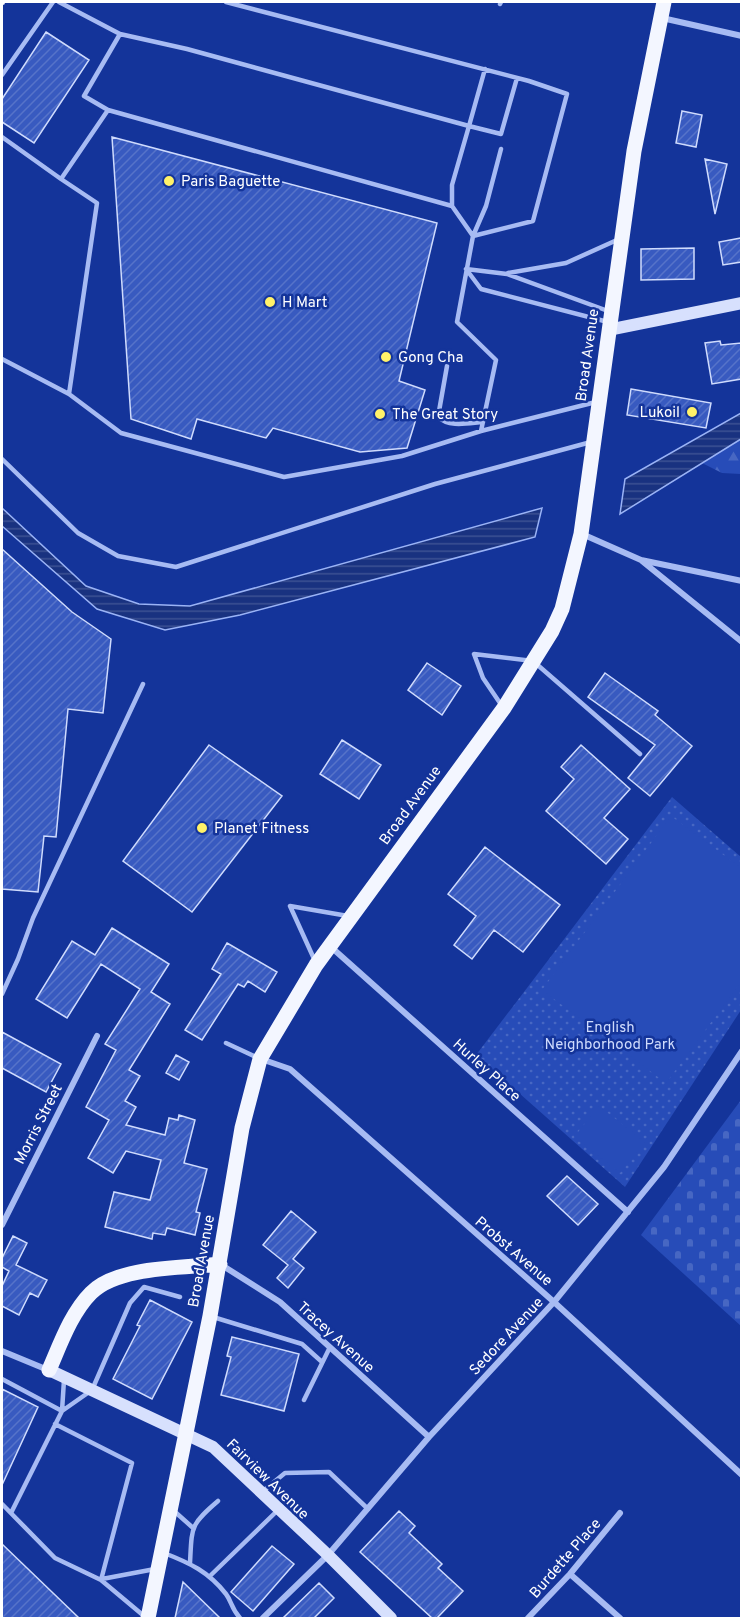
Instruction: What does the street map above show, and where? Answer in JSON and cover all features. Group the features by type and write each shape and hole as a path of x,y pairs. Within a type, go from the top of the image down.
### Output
{"main road":[{"name":"Broad Avenue","path":"148,1618 220,1264 242,1128 260,1059 316,964 504,708 562,609 581,534 634,151 664,2"},
{"path":"609,321 741,303"},
{"path":"49,1370 80,1306 98,1288 112,1279 136,1273 220,1264"},
{"name":"Fairview Avenue","path":"49,1370 213,1447 391,1618"}],"street":[{"path":"662,18 741,36"},
{"path":"581,534 641,561 741,581"},
{"path":"641,561 741,642"},
{"name":"Hurley Place","path":"330,945 628,1212"},
{"name":"Morris Street","path":"2,1225 97,1036"},
{"name":"Sedore Avenue","path":"263,1618 328,1555 429,1437 554,1302 664,1167 741,1051"},
{"name":"Probst Avenue","path":"260,1059 290,1069 554,1302 741,1475"},
{"name":"Tracey Avenue","path":"220,1264 280,1302 429,1437"},
{"name":"Fairview Avenue","path":"2,1351 49,1370"},
{"name":"Burdette Place","path":"528,1618 570,1574 620,1513"},
{"path":"570,1574 620,1618"}],"lane":[{"path":"2,75 53,2"},
{"path":"59,2 120,34 187,49 501,134 517,78"},
{"path":"226,2 485,69 567,94 532,221 473,236"},
{"path":"120,34 84,96 108,110 452,206"},
{"path":"473,236 452,206 452,185 485,69"},
{"path":"61,179 108,110"},
{"path":"2,137 97,203 69,394"},
{"path":"481,431 496,360 456,322 473,236 486,206 501,149"},
{"path":"507,274 566,263 622,238"},
{"path":"466,268 507,274 609,321"},
{"path":"466,268 481,289 609,321"},
{"path":"2,359 69,394 121,433 284,477 402,456 481,431 598,401"},
{"path":"447,366 438,417 441,421 458,424 483,422"},
{"path":"2,459 78,533 118,556 176,567 435,484 593,441"},
{"path":"504,708 483,678 474,654 533,661 640,754"},
{"path":"2,994 33,918 143,684"},
{"path":"316,964 290,906 350,917"},
{"path":"226,1042 260,1059"},
{"path":"735,1061 741,1066"},
{"path":"62,1411 92,1390 130,1303 144,1287 180,1297"},
{"path":"210,1316 302,1344 322,1362"},
{"path":"304,1400 330,1347"},
{"path":"11,1513 62,1411 64,1377"},
{"path":"2,1379 62,1411"},
{"path":"55,1424 132,1463 101,1580"},
{"path":"261,1492 285,1473 329,1472 368,1509"},
{"path":"190,1563 192,1527 198,1517 218,1501"},
{"path":"2,1504 55,1558 101,1580 148,1618"},
{"path":"171,1509 192,1527"},
{"path":"211,1575 278,1510"},
{"path":"162,1552 190,1563 211,1575 240,1618"},
{"path":"101,1580 158,1568"}],"green space":[{"path":"741,439 741,474 722,473 702,463"},
{"name":"English Neighborhood Park","path":"672,797 741,857 741,1010 625,1187 476,1055"},
{"path":"671,816 741,868 741,982 666,1083 542,990"},
{"path":"741,1100 741,1326 641,1235"},
{"path":"599,1106 645,1142 620,1173 574,1137"}],"shaded area":[{"path":"741,413 741,439 620,514 625,479"},
{"path":"2,508 86,586 139,604 190,606 542,508 535,537 240,615 165,630 97,609 2,526"}],"building":[{"path":"46,32 89,60 34,143 2,122 2,99"},
{"path":"682,111 702,115 696,147 676,143"},
{"name":"H Mart","path":"112,137 437,223 399,381 425,390 407,448 360,452 273,428 266,438 197,419 191,439 131,419"},
{"path":"705,159 727,164 715,214"},
{"path":"741,238 741,262 723,265 719,242"},
{"path":"694,248 694,279 641,280 641,249"},
{"path":"720,341 721,345 741,343 741,379 712,384 705,343"},
{"path":"631,389 711,403 706,428 627,415"},
{"path":"2,549 72,612 111,639 103,713 68,709 56,837 44,836 38,892 2,889"},
{"path":"427,663 461,686 442,715 408,690"},
{"path":"605,673 658,711 655,715 692,746 650,796 628,778 655,745 588,697"},
{"path":"342,740 381,765 359,799 320,774"},
{"name":"Planet Fitness","path":"209,745 282,796 192,912 123,861"},
{"path":"581,745 630,789 604,818 628,839 606,864 546,811 574,779 561,767"},
{"path":"485,847 560,905 523,952 494,930 472,959 454,945 476,916 448,894"},
{"path":"112,928 169,964 151,992 170,1004 129,1070 140,1076 125,1101 136,1107 126,1125 165,1135 169,1118 178,1120 179,1115 195,1120 184,1163 207,1169 196,1212 200,1213 195,1235 167,1228 165,1235 153,1233 152,1239 105,1227 114,1192 150,1200 161,1160 126,1151 113,1173 88,1158 109,1120 86,1107 116,1050 105,1044 140,989 101,964 67,1018 36,999 72,941 95,955"},
{"path":"227,943 277,972 265,992 248,981 244,987 238,984 202,1040 185,1030 221,974 212,969"},
{"path":"2,1032 61,1064 46,1092 2,1068"},
{"path":"176,1055 189,1062 179,1080 166,1073"},
{"path":"567,1176 598,1204 578,1225 547,1196"},
{"path":"291,1211 316,1232 293,1259 304,1268 288,1288 277,1278 288,1265 263,1245"},
{"path":"13,1236 27,1243 16,1265 47,1280 38,1297 30,1293 19,1315 2,1306 2,1286 9,1271 2,1267 2,1258"},
{"path":"150,1300 192,1322 152,1399 113,1379 140,1326 137,1325"},
{"path":"232,1337 299,1354 284,1411 221,1395 231,1357 227,1356"},
{"path":"2,1389 38,1407 2,1485"},
{"path":"399,1511 415,1526 409,1533 442,1564 438,1568 463,1591 437,1618 432,1618 360,1552"},
{"path":"2,1544 79,1618 2,1618"},
{"path":"272,1546 294,1564 253,1611 231,1592"},
{"path":"183,1582 220,1618 175,1618"},
{"path":"319,1583 334,1598 314,1618 283,1618"}],"place":[{"name":"Paris Baguette","path":"169,181"},
{"name":"H Mart","path":"270,302"},
{"name":"Gong Cha","path":"386,357"},
{"name":"Lukoil","path":"692,412"},
{"name":"The Great Story","path":"380,414"},
{"name":"Planet Fitness","path":"202,828"}]}
